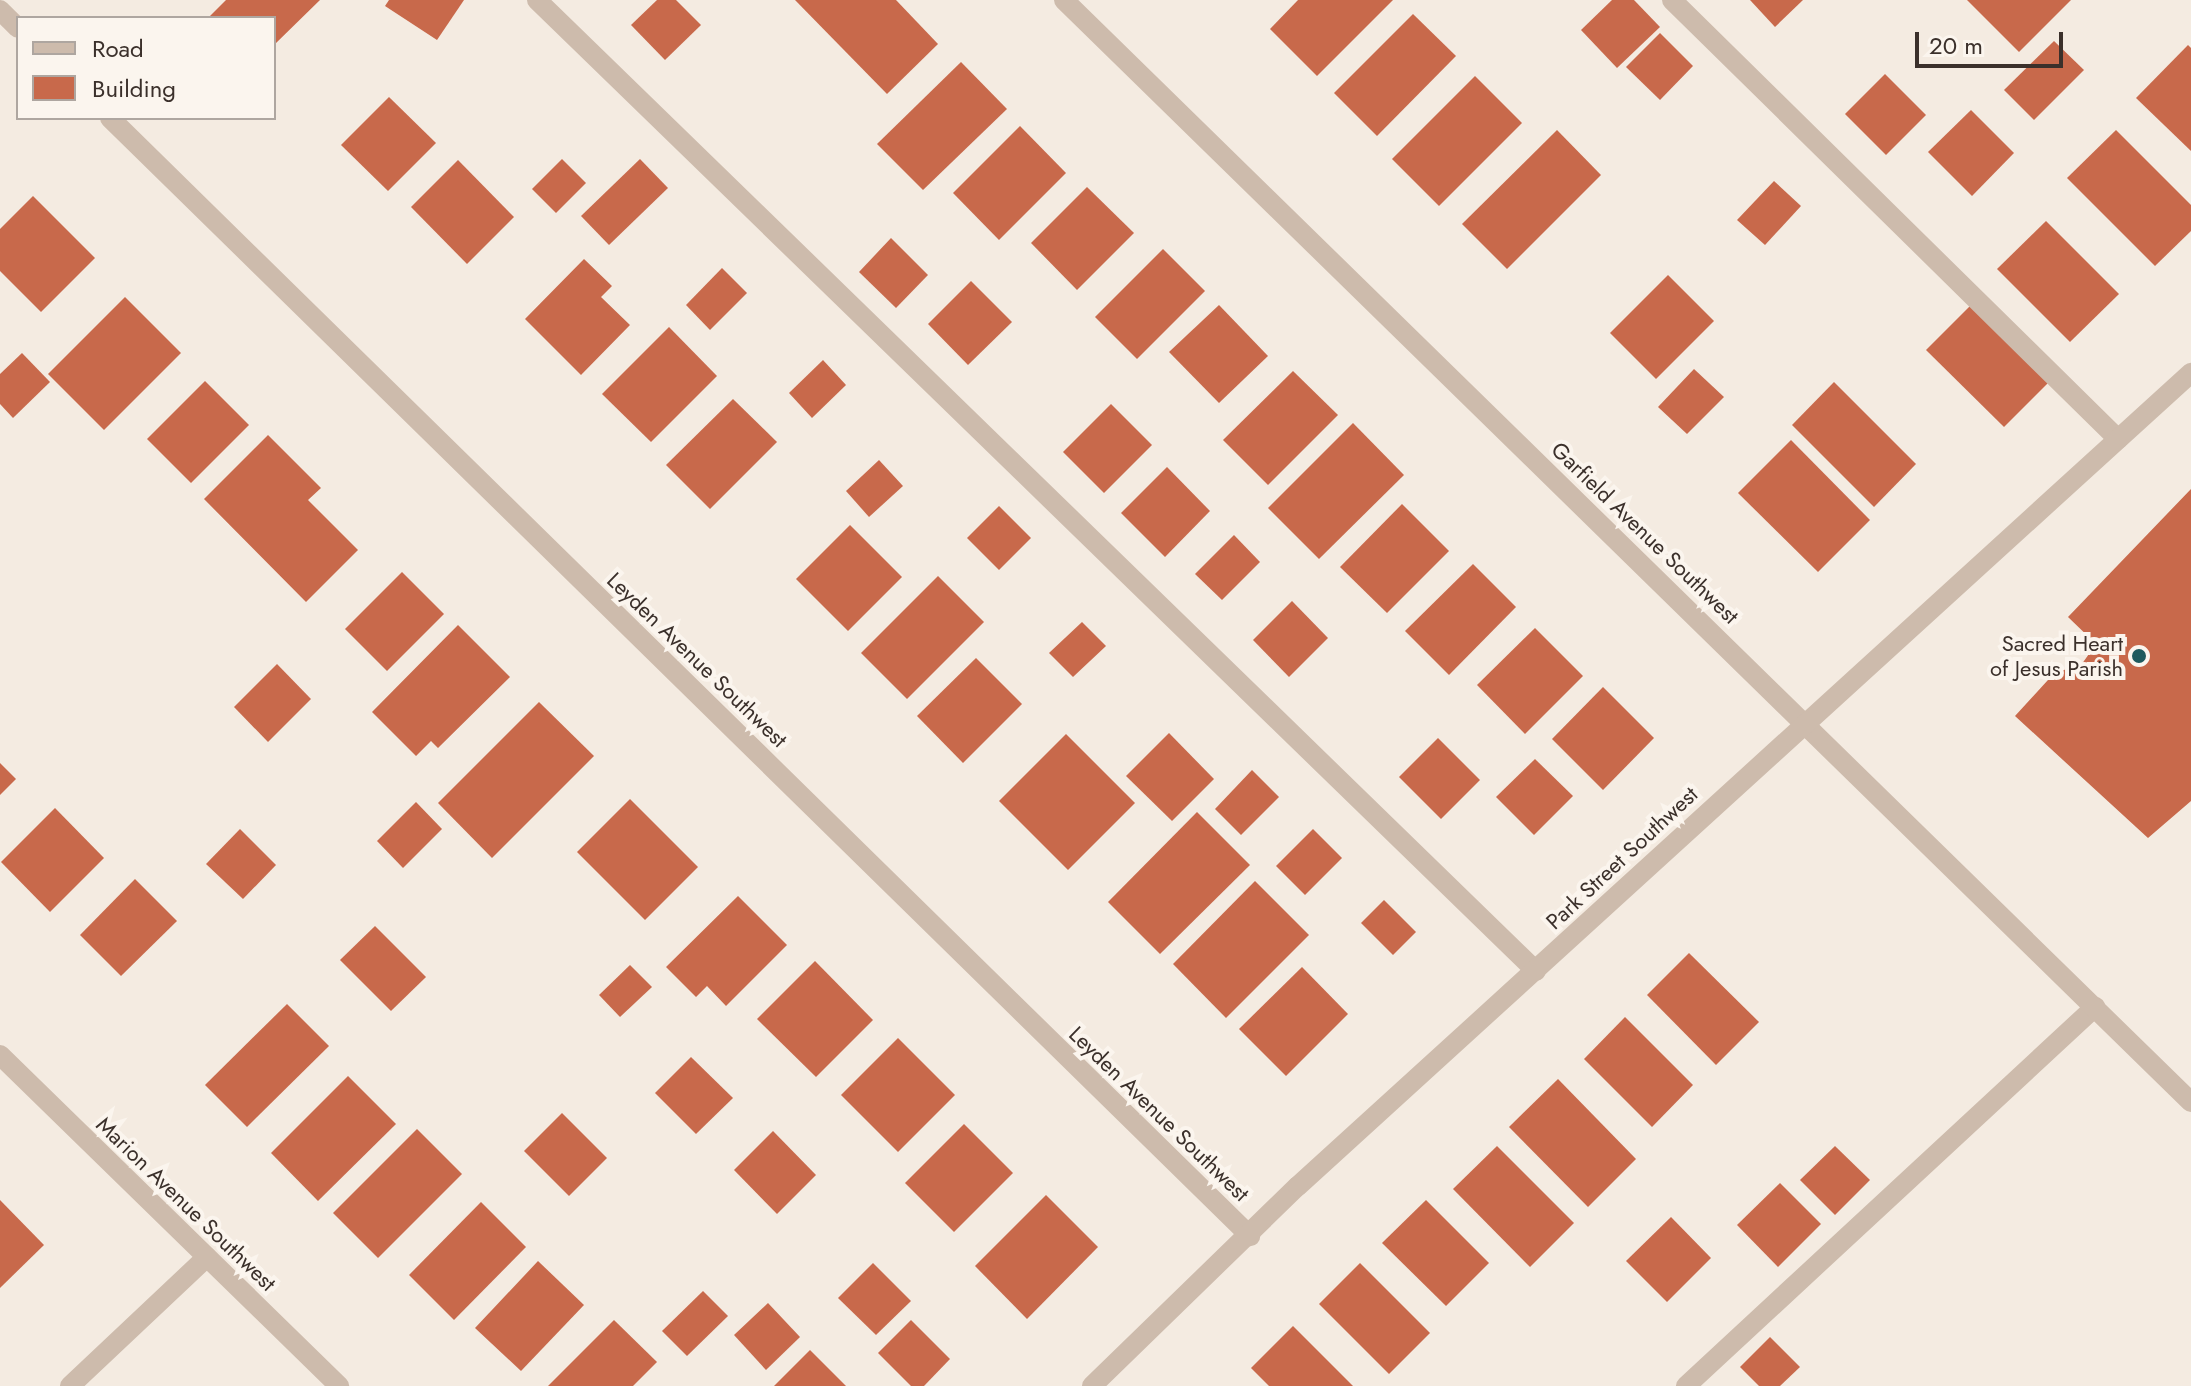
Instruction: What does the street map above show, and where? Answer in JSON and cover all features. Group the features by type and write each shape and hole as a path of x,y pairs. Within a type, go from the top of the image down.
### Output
{"street":[{"path":"537,0 1536,971"},
{"name":"Garfield Avenue Southwest","path":"1064,0 2191,1102"},
{"path":"1672,0 2118,439"},
{"path":"0,10 16,26"},
{"name":"Leyden Avenue Southwest","path":"112,120 1250,1236"},
{"name":"Park Street Southwest","path":"1092,1386 1250,1236 1298,1186 2191,373"},
{"path":"1686,1386 2095,1007"},
{"name":"Marion Avenue Southwest","path":"0,1055 339,1386"},
{"path":"70,1386 207,1257"}],"building":[{"path":"226,0 320,0 276,43 276,16 210,16"},
{"path":"389,0 464,0 437,40 385,6"},
{"path":"657,0 676,0 701,25 665,60 631,25"},
{"path":"795,0 896,0 938,44 887,94"},
{"path":"1298,0 1393,0 1317,76 1270,29"},
{"path":"1612,0 1634,0 1660,27 1617,68 1581,30"},
{"path":"1750,0 1803,0 1775,27"},
{"path":"1967,0 2071,0 2019,52"},
{"path":"1413,14 1456,56 1377,136 1334,93"},
{"path":"1660,33 1693,66 1660,100 1626,67"},
{"path":"2054,41 2084,70 2034,120 2004,90"},
{"path":"2188,45 2191,48 2191,151 2136,98"},
{"path":"961,62 1007,109 923,190 877,144"},
{"path":"1885,74 1926,115 1886,155 1845,114"},
{"path":"1475,76 1522,123 1439,206 1392,159"},
{"path":"389,97 436,143 388,191 341,145"},
{"path":"1971,110 2014,153 1972,196 1928,152"},
{"path":"1020,126 1066,173 999,240 953,193"},
{"path":"1557,130 1601,175 1507,269 1462,224"},
{"path":"2116,130 2191,205 2191,231 2155,266 2067,178"},
{"path":"562,159 586,183 556,213 532,189"},
{"path":"640,159 668,188 609,245 581,216"},
{"path":"458,160 514,217 467,264 411,207"},
{"path":"1774,181 1801,206 1765,245 1737,220"},
{"path":"1087,187 1134,233 1077,290 1031,243"},
{"path":"33,196 95,258 41,312 0,271 0,229"},
{"path":"2046,221 2119,294 2070,342 1997,269"},
{"path":"891,238 928,275 896,308 859,272"},
{"path":"1163,249 1205,291 1137,359 1095,317"},
{"path":"584,259 612,286 601,297 630,325 581,375 525,319"},
{"path":"722,268 747,293 710,330 686,305"},
{"path":"1668,275 1714,321 1656,379 1610,333"},
{"path":"971,281 1012,322 968,365 928,324"},
{"path":"125,297 181,353 104,430 48,374"},
{"path":"1972,304 2049,382 2004,427 1926,350"},
{"path":"1219,305 1268,356 1219,403 1169,352"},
{"path":"669,327 717,376 651,442 602,394"},
{"path":"22,353 50,382 13,418 0,404 0,374"},
{"path":"823,360 846,385 812,418 789,393"},
{"path":"1694,369 1724,397 1687,434 1658,407"},
{"path":"1293,371 1338,415 1268,485 1223,440"},
{"path":"205,381 249,425 191,483 147,439"},
{"path":"1834,382 1916,464 1874,507 1792,425"},
{"path":"733,399 777,442 710,509 666,465"},
{"path":"1111,404 1152,445 1104,493 1063,452"},
{"path":"1353,423 1404,475 1319,559 1268,508"},
{"path":"268,435 321,488 308,500 358,550 306,602 204,499"},
{"path":"1791,440 1870,520 1818,572 1738,493"},
{"path":"879,460 903,486 869,517 846,491"},
{"path":"1167,467 1210,511 1165,557 1121,513"},
{"name":"Sacred Heart of Jesus Parish","path":"2191,489 2191,801 2148,838 2015,716 2058,669 2079,668 2096,644 2068,617"},
{"path":"1402,504 1449,551 1387,613 1340,567"},
{"path":"999,506 1031,538 999,570 967,538"},
{"path":"850,525 902,577 848,631 796,579"},
{"path":"1234,535 1260,562 1222,600 1195,574"},
{"path":"1473,564 1516,607 1449,675 1405,631"},
{"path":"402,572 444,614 387,671 345,629"},
{"path":"938,576 984,622 907,699 861,653"},
{"path":"1292,601 1328,638 1289,677 1253,640"},
{"path":"1082,622 1106,646 1073,677 1049,653"},
{"path":"458,625 510,677 438,748 431,741 416,756 372,712"},
{"path":"1535,628 1583,676 1525,734 1477,685"},
{"path":"976,658 1022,704 963,763 917,716"},
{"path":"277,664 311,699 268,742 234,707"},
{"path":"1603,687 1654,738 1603,790 1552,739"},
{"path":"539,702 594,756 492,858 438,803"},
{"path":"1169,733 1214,779 1172,821 1126,776"},
{"path":"1066,734 1135,803 1068,870 999,801"},
{"path":"1438,738 1480,780 1441,819 1399,777"},
{"path":"1535,759 1573,796 1534,835 1496,797"},
{"path":"0,763 16,779 0,795"},
{"path":"1252,770 1279,797 1241,835 1215,809"},
{"path":"630,799 698,867 645,920 577,852"},
{"path":"416,802 442,829 403,868 377,841"},
{"path":"55,808 104,858 50,912 1,862"},
{"path":"1197,812 1250,865 1160,954 1108,902"},
{"path":"240,829 276,865 243,899 206,864"},
{"path":"1313,829 1342,858 1305,895 1276,866"},
{"path":"135,879 177,921 121,976 80,935"},
{"path":"1255,881 1309,935 1226,1018 1173,964"},
{"path":"738,896 787,945 726,1006 707,986 696,997 666,967"},
{"path":"1384,900 1416,932 1393,955 1361,923"},
{"path":"375,926 426,977 391,1011 340,960"},
{"path":"1689,953 1759,1022 1716,1065 1647,995"},
{"path":"815,961 873,1020 816,1077 757,1019"},
{"path":"630,965 652,987 620,1017 599,995"},
{"path":"1302,967 1348,1014 1286,1076 1239,1029"},
{"path":"287,1004 329,1046 247,1127 205,1085"},
{"path":"1625,1017 1693,1085 1652,1127 1584,1059"},
{"path":"898,1038 955,1095 898,1152 841,1095"},
{"path":"691,1057 733,1098 696,1134 655,1093"},
{"path":"348,1076 396,1124 318,1201 271,1153"},
{"path":"1558,1079 1636,1159 1588,1207 1509,1127"},
{"path":"562,1113 607,1158 569,1196 524,1151"},
{"path":"964,1124 1013,1173 954,1232 905,1183"},
{"path":"417,1129 462,1174 378,1258 333,1213"},
{"path":"773,1131 816,1175 777,1214 734,1170"},
{"path":"1497,1146 1574,1223 1530,1267 1453,1189"},
{"path":"1835,1146 1870,1180 1835,1215 1800,1180"},
{"path":"1780,1183 1821,1224 1778,1267 1737,1225"},
{"path":"1046,1195 1098,1247 1027,1319 975,1266"},
{"path":"0,1200 44,1245 0,1288"},
{"path":"1426,1200 1489,1263 1446,1306 1382,1243"},
{"path":"481,1202 526,1247 454,1320 409,1275"},
{"path":"1671,1217 1711,1258 1667,1302 1626,1261"},
{"path":"538,1261 584,1305 521,1371 475,1328"},
{"path":"873,1263 911,1301 876,1335 838,1298"},
{"path":"1360,1263 1430,1333 1389,1374 1319,1304"},
{"path":"703,1291 728,1316 687,1356 662,1331"},
{"path":"768,1303 800,1337 766,1370 734,1335"},
{"path":"614,1320 657,1362 633,1386 548,1386"},
{"path":"911,1320 950,1359 924,1386 911,1386 878,1353"},
{"path":"1293,1326 1353,1386 1269,1386 1251,1368"},
{"path":"1770,1337 1800,1367 1780,1386 1759,1386 1740,1367"},
{"path":"810,1350 846,1386 774,1386"}],"place":[{"name":"Sacred Heart of Jesus Parish","path":"2139,656"}]}
